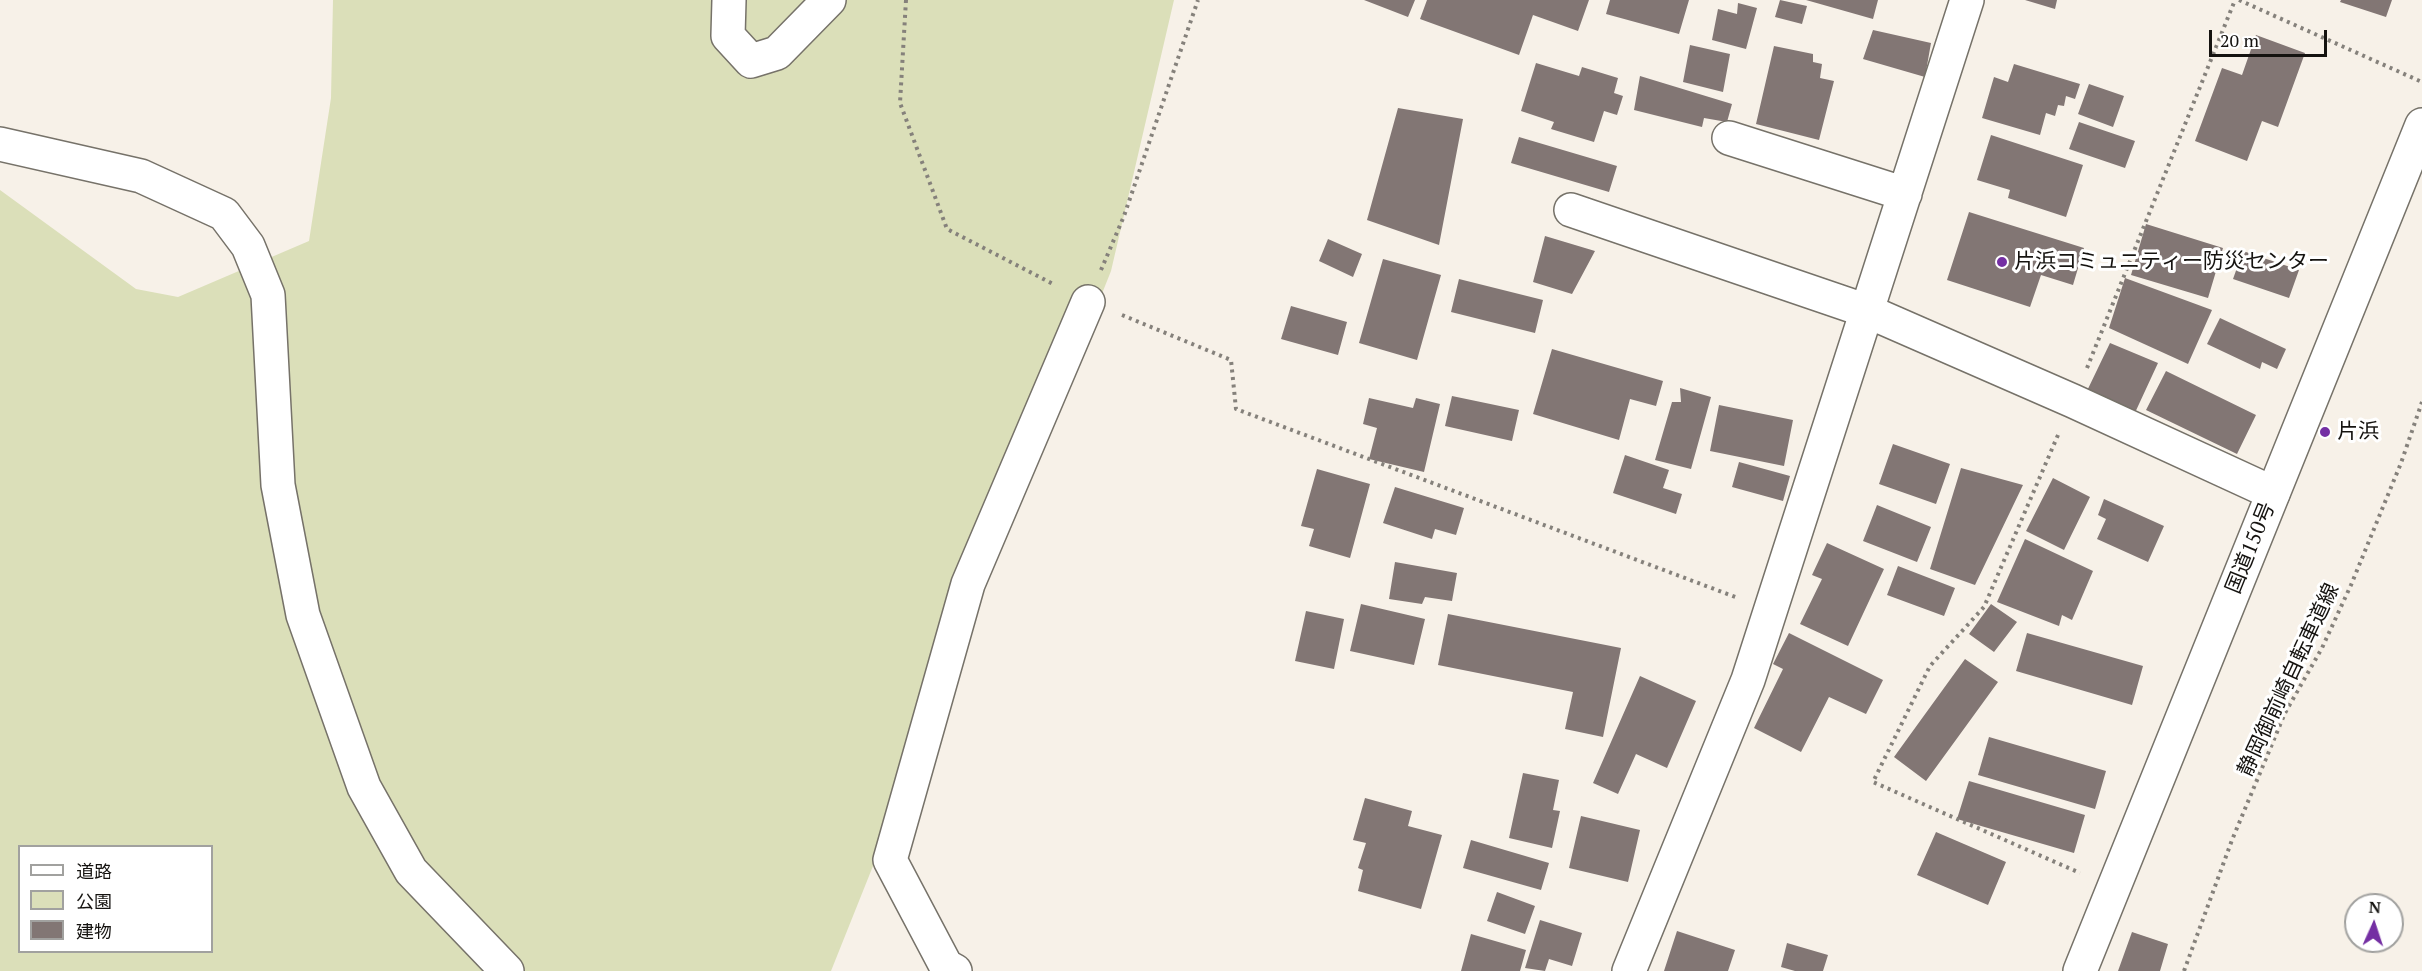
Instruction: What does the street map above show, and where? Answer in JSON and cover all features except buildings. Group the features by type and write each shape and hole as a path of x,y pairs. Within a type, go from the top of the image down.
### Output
{"main road":[{"path":"729,0 728,36 751,60 777,53 829,0"},
{"path":"1629,971 1748,680 1905,194 1959,3"},
{"name":"国道150号","path":"2080,971 2422,126"},
{"path":"1729,138 1905,194"},
{"path":"0,144 141,176 224,214 248,246 268,296 278,484 303,615 360,777 411,871 507,971"},
{"path":"1571,210 1867,311 2073,401 2273,493"},
{"path":"955,971 946,966 890,860 969,584 1088,302"}],"path":[{"path":"906,0 900,103 947,228 1088,302 1232,360 1236,409 1770,611"},
{"path":"1088,302 1124,216 1198,0"},
{"path":"2114,888 1873,782 1930,666 1984,608 2073,401 2237,0 2422,82"},
{"name":"静岡御前崎自転車道線","path":"2184,971 2232,840 2276,734 2285,713 2322,648 2350,585 2401,463 2422,402"}],"green space":[{"path":"333,0 1174,0 1111,271 831,971 0,971 0,190 136,289 178,297 309,241 331,98"}],"place":[{"name":"片浜コミュニティー防災センター","path":"2002,262"},
{"name":"片浜","path":"2325,432"}]}
